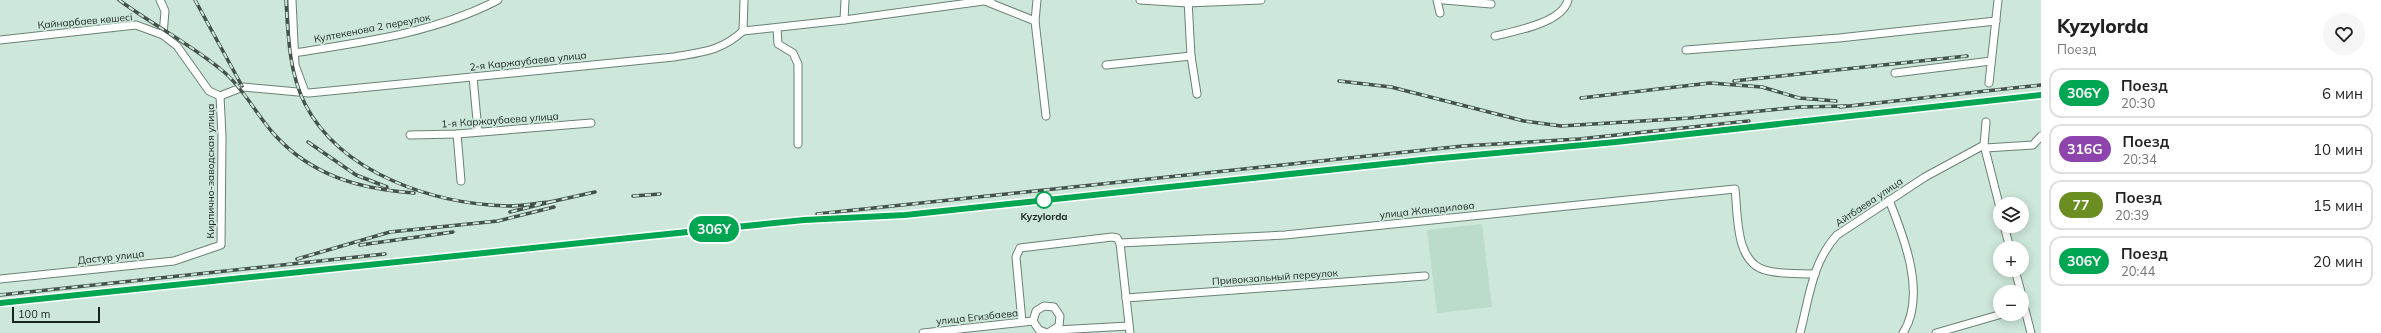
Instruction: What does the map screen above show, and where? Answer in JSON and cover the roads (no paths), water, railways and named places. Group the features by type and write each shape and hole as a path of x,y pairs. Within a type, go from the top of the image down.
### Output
{"street":[{"path":"160,0 165,10 163,35"},
{"path":"220,96 243,87 307,93 295,65 292,0"},
{"name":"Култекенова 2 переулок","path":"294,53 405,34 448,22 498,0"},
{"path":"744,0 743,31 844,20 986,0 1035,21"},
{"path":"844,20 845,0"},
{"path":"1036,0 1035,21 1046,116"},
{"path":"1140,0 1261,0"},
{"path":"1437,0 1440,13"},
{"path":"1444,0 1491,4"},
{"path":"1495,36 1542,23 1559,13 1568,0"},
{"path":"1989,83 1998,0"},
{"path":"1188,1 1191,56 1197,94"},
{"path":"1686,50 1839,38 1996,21"},
{"name":"Қайнарбаев көшесі","path":"0,40 136,25 163,35 177,46 209,91 220,96"},
{"path":"777,28 778,44 793,53 798,64 798,144"},
{"name":"2-я Каржаубаева улица","path":"307,93 674,57 717,49 730,43 743,31"},
{"path":"1106,65 1191,56"},
{"path":"1895,73 1991,61"},
{"path":"473,77 478,131"},
{"name":"Кирпично-заводская улица","path":"220,96 222,136 221,245"},
{"path":"1986,122 1985,146 1997,197"},
{"name":"1-я Каржаубаева улица","path":"410,135 457,134 478,131 591,123"},
{"path":"457,134 461,181"},
{"path":"1985,146 2033,145 2041,136"},
{"name":"Айтбаева улица","path":"1800,333 1820,258 1837,235 1925,177 1985,146"},
{"name":"улица Жанадилова","path":"1022,322 1016,257 1020,248 1112,237 1118,238 1120,243 1285,235 1735,189 1742,247 1752,264 1766,271 1815,274"},
{"path":"1889,200 1904,238 1912,275 1913,312 1903,333"},
{"path":"1051,332 1059,326 1060,316 1058,311 1049,306 1039,308 1033,316 1033,321 1039,332 1051,332 1129,330 1120,243"},
{"name":"Дастур улица","path":"0,279 174,260 221,245"},
{"name":"Привокзальный переулок","path":"1126,298 1425,276"},
{"path":"1936,333 1993,317"},
{"name":"улица Егизбаева","path":"923,333 1033,321"},
{"path":"2027,321 2031,333"}],"railway":[{"path":"119,0 199,53 224,72 238,86 273,133 303,160 320,170 356,184 414,193"},
{"path":"195,0 242,86"},
{"path":"286,0 290,53 292,66 300,92 305,104 321,128 342,149 366,167 392,180 421,191 450,199 480,204 508,206 550,202 510,212"},
{"path":"1734,81 1967,56"},
{"path":"1339,81 1391,87 1524,121 1561,126 1690,118 1800,107 1846,106"},
{"path":"1581,98 1710,83 1762,87 1799,98 1836,101"},
{"path":"1840,107 2041,85"},
{"path":"0,303 804,220 905,215 1431,159 1616,142 2041,95"},
{"path":"817,214 1463,146 1579,139 1749,121"},
{"path":"308,142 356,175 387,187"},
{"path":"550,202 595,192"},
{"path":"633,196 660,194"},
{"path":"297,259 390,232 498,221 554,207"},
{"path":"360,245 453,232"},
{"path":"0,295 385,254"}],"train":[{"name":"306Y","path":"0,303 804,220 905,215 1431,159 1616,142 2041,95"}],"place":[{"name":"Kyzylorda","path":"1044,200"}]}
